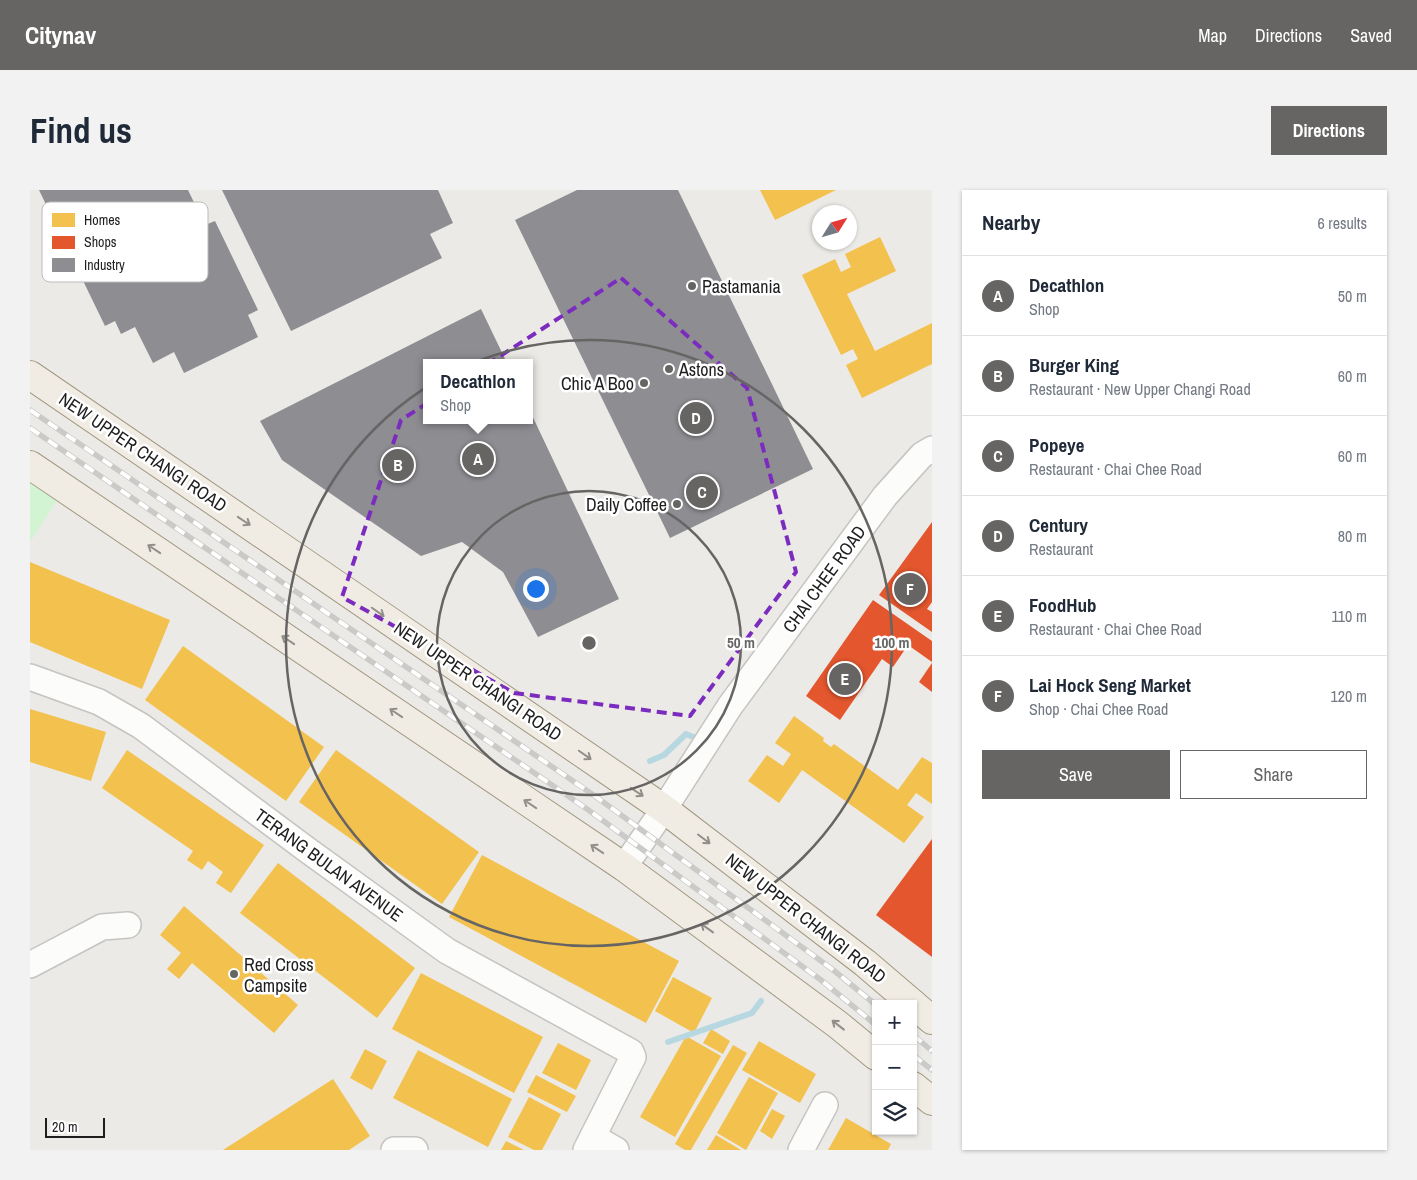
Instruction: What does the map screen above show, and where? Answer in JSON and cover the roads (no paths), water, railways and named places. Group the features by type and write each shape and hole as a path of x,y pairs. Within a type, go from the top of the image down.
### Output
{"main road":[{"name":"NEW UPPER CHANGI ROAD","path":"30,375 668,813 865,963 908,1000"},
{"path":"30,465 628,870 829,1018 872,1053"},
{"name":"NEW UPPER CHANGI ROAD","path":"917,1007 932,1020"},
{"path":"917,1089 932,1101"}],"street":[{"name":"CHAI CHEE ROAD","path":"628,870 668,813 730,706 884,496 922,455 932,449"},
{"name":"CHAI CHEE ROAD","path":"668,813 704,772 739,712 893,503 932,461"},
{"name":"TERANG BULAN AVENUE","path":"30,677 99,702 141,726 306,850 447,951 631,1052 633,1057 589,1144"},
{"path":"30,965 102,927 128,925"},
{"path":"801,1150 826,1105"},
{"path":"589,1144 616,1150"},
{"path":"394,1150 415,1150"}],"waterway":[{"path":"650,761 664,755 686,734 696,738"},
{"path":"668,1042 752,1013 761,1001"}],"railway":[{"path":"30,410 595,796 832,969 872,1002"},
{"path":"30,428 587,809 821,980 872,1022"},
{"path":"917,1038 932,1051"},
{"path":"917,1058 932,1070"}],"place":[{"name":"Pastamania","path":"692,286"},
{"name":"Astons","path":"669,369"},
{"name":"Chic A Boo","path":"644,383"},
{"name":"Century","path":"696,418"},
{"name":"Decathlon","path":"478,459"},
{"name":"Burger King","path":"398,465"},
{"name":"Popeye","path":"702,492"},
{"name":"Daily Coffee","path":"677,504"},
{"name":"Lai Hock Seng Market","path":"910,589"},
{"name":"FoodHub","path":"845,679"},
{"name":"Red Cross Campsite","path":"234,974"}]}
